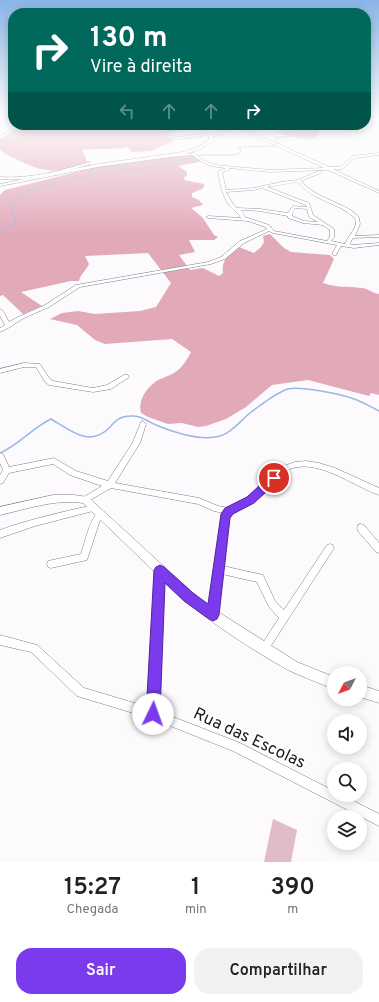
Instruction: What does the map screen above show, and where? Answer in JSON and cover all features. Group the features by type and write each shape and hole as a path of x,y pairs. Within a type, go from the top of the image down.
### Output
{"main road":[{"path":"0,186 80,169 164,156"},
{"path":"0,186 80,169"},
{"path":"0,511 56,498 72,497 85,500 189,597 213,615 292,666 327,680"},
{"path":"367,693 379,697"}],"street":[{"path":"160,157 175,156"},
{"path":"199,156 208,164 232,168 270,171 340,168 354,157 360,156"},
{"path":"303,156 379,192"},
{"path":"0,178 16,180 57,172 89,163"},
{"path":"232,168 220,171 224,191 231,205 247,220"},
{"path":"224,191 300,181 315,173 330,169"},
{"path":"300,181 307,190 322,199 350,210 357,217 358,223 352,237 347,243 350,245"},
{"path":"262,187 308,204 311,216 332,229 333,232 328,242"},
{"path":"290,215 294,207 308,208"},
{"path":"235,209 260,210 290,215 290,217 298,221 324,224"},
{"path":"208,216 247,220 267,226 273,232 340,244 354,246 379,244"},
{"path":"0,330 20,318 47,306 78,286 209,264 223,258 242,242 270,229"},
{"path":"352,237 379,236"},
{"path":"334,254 340,244"},
{"path":"0,311 8,326"},
{"path":"0,371 24,365 38,365 51,383 94,390 110,387 126,377"},
{"path":"85,500 110,485 136,443 142,424"},
{"path":"0,456 7,470"},
{"path":"0,481 7,470 54,461 73,473 110,485 199,501 217,509 229,511"},
{"path":"213,615 225,517 229,511 250,500 284,469 293,466 316,464 379,492"},
{"path":"0,534 23,525 53,517 97,511 97,518 84,557 51,564"},
{"path":"361,528 379,549"},
{"path":"264,649 330,548"},
{"path":"219,569 260,578 272,604 285,617"},
{"path":"153,714 160,570"},
{"name":"Rua das Escolas","path":"0,640 34,648 81,692 153,714 236,747 379,820"}],"shaded area":[{"path":"10,156 85,156 88,163 60,170 44,169 26,164"},
{"path":"169,156 197,156 200,160 199,162 178,166 187,172 187,175 183,179 205,185 202,189 192,193 192,197 199,200 203,205 191,208 203,218 214,235 218,237 214,240 189,240 195,252 179,255 190,270 203,268 219,276 223,273 223,264 226,258 232,252 239,247 254,253 264,242 263,236 270,234 284,248 291,252 330,255 334,259 323,283 328,285 363,288 379,294 379,395 371,393 369,396 308,380 272,385 246,407 226,419 206,426 198,427 182,423 168,424 141,413 141,400 148,389 156,381 177,371 186,361 191,352 172,339 105,344 95,340 77,325 50,319 62,313 78,311 95,314 140,311 156,307 171,283 148,253 85,256 89,264 79,281 71,281 21,292 42,306 23,314 3,295 0,296 0,195 5,190 100,166 138,162"},
{"path":"273,819 297,830 291,862 264,862"}],"waterway":[{"path":"0,230 15,223 16,220 9,203 28,191 73,178 121,170 143,169 158,162 183,160 196,156"},
{"path":"0,453 7,450 51,419 73,432 88,437 103,433 117,420 127,416 140,417 163,428 185,435 208,438 220,436 230,431 250,413 278,393 294,388 321,391 348,397 379,411"}],"route":[{"path":"153,714 160,570 189,597 213,615 225,517 229,511 250,500 274,478"}]}
